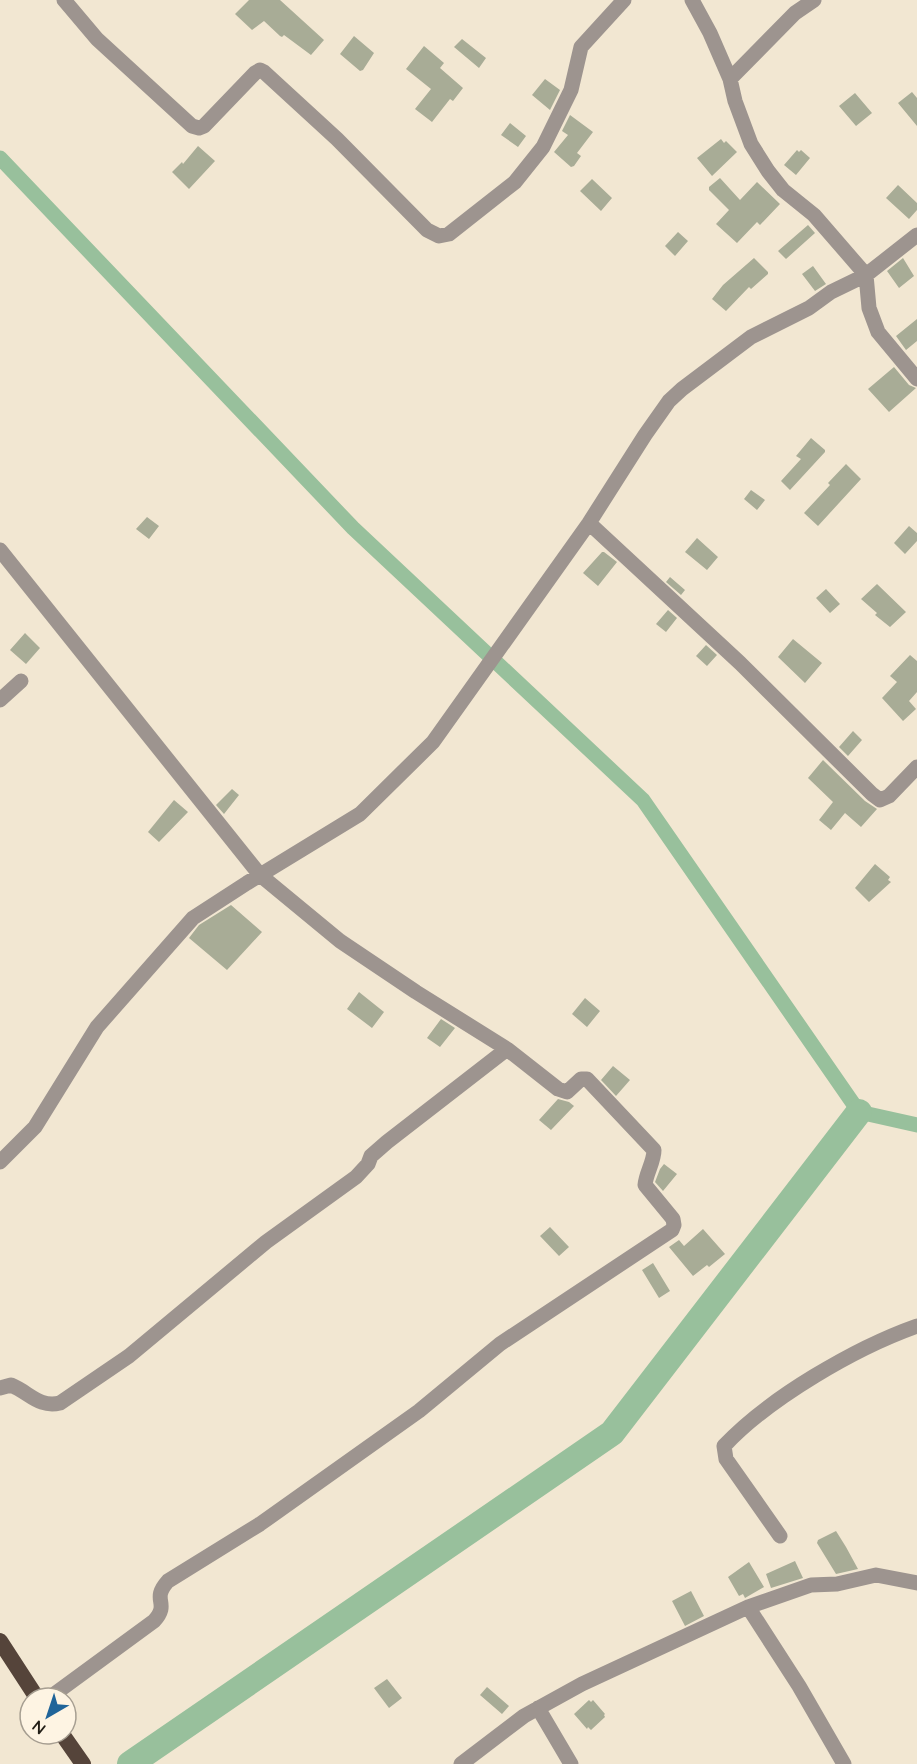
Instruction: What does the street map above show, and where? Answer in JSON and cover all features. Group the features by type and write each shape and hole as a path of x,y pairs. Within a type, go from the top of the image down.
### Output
{"highway":[{"path":"0,1641 30,1686"},
{"path":"70,1746 83,1764"}],"street":[{"path":"64,0 97,39 192,126 199,128 204,126 255,72 260,70 264,72 337,139 427,230 439,237 449,234 515,182 543,147 571,90 581,47 624,0"},
{"path":"693,0 730,79 735,101 751,144 783,190 814,215 866,275 869,308 878,332 917,379"},
{"path":"730,79 795,13 814,0"},
{"path":"0,1162 35,1126 97,1027 192,918 360,814 434,742 590,523 659,414 682,389 751,337 810,308 831,292 866,275 917,235"},
{"path":"590,523 731,655 880,800 889,796 917,768"},
{"path":"0,550 260,875 340,941 507,1049 563,1091 567,1092 581,1079 587,1079 654,1150 645,1185 673,1219 674,1225 672,1230 589,1287 500,1344 419,1411 260,1524 168,1581 160,1590 159,1600 162,1613 65,1686"},
{"path":"0,700 21,681"},
{"path":"0,1388 11,1385 41,1403 51,1406 60,1403 129,1356 266,1242 356,1177 368,1164 371,1156 387,1142 507,1049"},
{"path":"780,1536 726,1459 724,1446 758,1413 886,1337 917,1326"},
{"path":"461,1764 538,1708 644,1653 748,1607 811,1585 837,1584 876,1575 917,1583"},
{"path":"748,1607 800,1686 844,1764"},
{"path":"538,1708 571,1764"}],"building":[{"path":"249,0 280,0 324,40 311,55 284,35 280,36 264,21 252,30 235,14"},
{"path":"354,36 374,53 360,71 340,54"},
{"path":"462,39 486,58 479,68 454,47"},
{"path":"424,46 444,63 440,68 463,88 453,101 450,99 432,122 415,109 431,89 406,69"},
{"path":"545,79 560,90 550,110 532,95"},
{"path":"912,92 917,98 917,126 898,103"},
{"path":"855,93 872,113 856,126 839,106"},
{"path":"570,115 593,132 577,153 581,156 571,167 554,152 568,135 562,131"},
{"path":"510,123 526,136 518,147 501,135"},
{"path":"721,139 737,152 712,176 697,158"},
{"path":"198,146 215,161 189,189 172,172 182,162 183,164"},
{"path":"797,150 799,152 801,150 810,158 796,175 784,165"},
{"path":"720,178 740,200 757,182 780,204 760,225 757,222 737,243 716,224 729,210 709,190 709,187"},
{"path":"592,179 612,198 601,211 580,191"},
{"path":"898,185 917,203 917,210 909,219 886,198"},
{"path":"808,225 815,233 786,259 778,251"},
{"path":"678,232 688,241 675,256 665,246"},
{"path":"754,258 768,274 751,289 749,287 726,311 712,299 723,285"},
{"path":"903,258 914,276 899,288 887,271"},
{"path":"813,266 826,284 815,291 802,274"},
{"path":"917,319 917,341 906,350 896,336"},
{"path":"894,367 909,385 916,388 889,412 868,389"},
{"path":"811,438 825,452 790,490 781,481 801,459 796,456"},
{"path":"846,464 861,479 818,526 804,513"},
{"path":"751,490 765,500 757,510 744,499"},
{"path":"147,517 159,526 149,539 136,529"},
{"path":"909,526 917,533 917,541 905,554 894,543"},
{"path":"697,538 718,557 707,570 685,552"},
{"path":"602,552 617,562 598,586 583,573"},
{"path":"670,577 685,590 681,595 666,582"},
{"path":"877,584 906,612 890,627 861,599"},
{"path":"826,589 840,604 830,613 816,598"},
{"path":"668,610 677,618 666,632 656,624"},
{"path":"25,633 40,648 26,664 10,650"},
{"path":"793,639 822,663 805,683 778,657"},
{"path":"706,645 717,655 707,666 696,656"},
{"path":"910,655 917,661 917,692 909,701 916,709 903,721 882,698 897,682 890,676"},
{"path":"853,731 862,740 848,756 839,747"},
{"path":"823,760 865,801 877,809 861,827 845,813 831,830 819,820 833,802 808,778"},
{"path":"232,789 239,795 224,814 216,805"},
{"path":"174,800 188,812 159,842 148,832"},
{"path":"875,864 890,877 888,880 891,882 869,902 855,888"},
{"path":"231,905 262,932 227,970 189,938 199,925"},
{"path":"359,992 384,1012 372,1028 347,1009"},
{"path":"585,998 600,1011 587,1027 572,1014"},
{"path":"441,1019 455,1028 440,1047 427,1038"},
{"path":"613,1066 630,1080 616,1096 601,1080"},
{"path":"558,1099 574,1106 551,1130 539,1120"},
{"path":"664,1164 677,1174 663,1191 655,1182"},
{"path":"550,1227 569,1247 559,1256 540,1236"},
{"path":"703,1229 725,1254 693,1276 669,1247 679,1240 684,1246"},
{"path":"653,1263 670,1291 659,1298 642,1270"},
{"path":"836,1531 858,1569 836,1574 817,1543 818,1540"},
{"path":"795,1561 803,1578 771,1588 766,1574"},
{"path":"749,1562 764,1587 745,1598 743,1594 739,1596 728,1577"},
{"path":"691,1591 704,1616 685,1626 672,1601"},
{"path":"387,1679 402,1698 389,1708 374,1688"},
{"path":"487,1687 509,1706 502,1714 480,1695"},
{"path":"589,1700 591,1702 593,1700 605,1714 605,1717 591,1730 588,1727 587,1729 574,1714"}],"waterway":[{"path":"0,158 353,528 643,800 859,1112 917,1125"},
{"path":"130,1764 612,1433 859,1112"}]}
